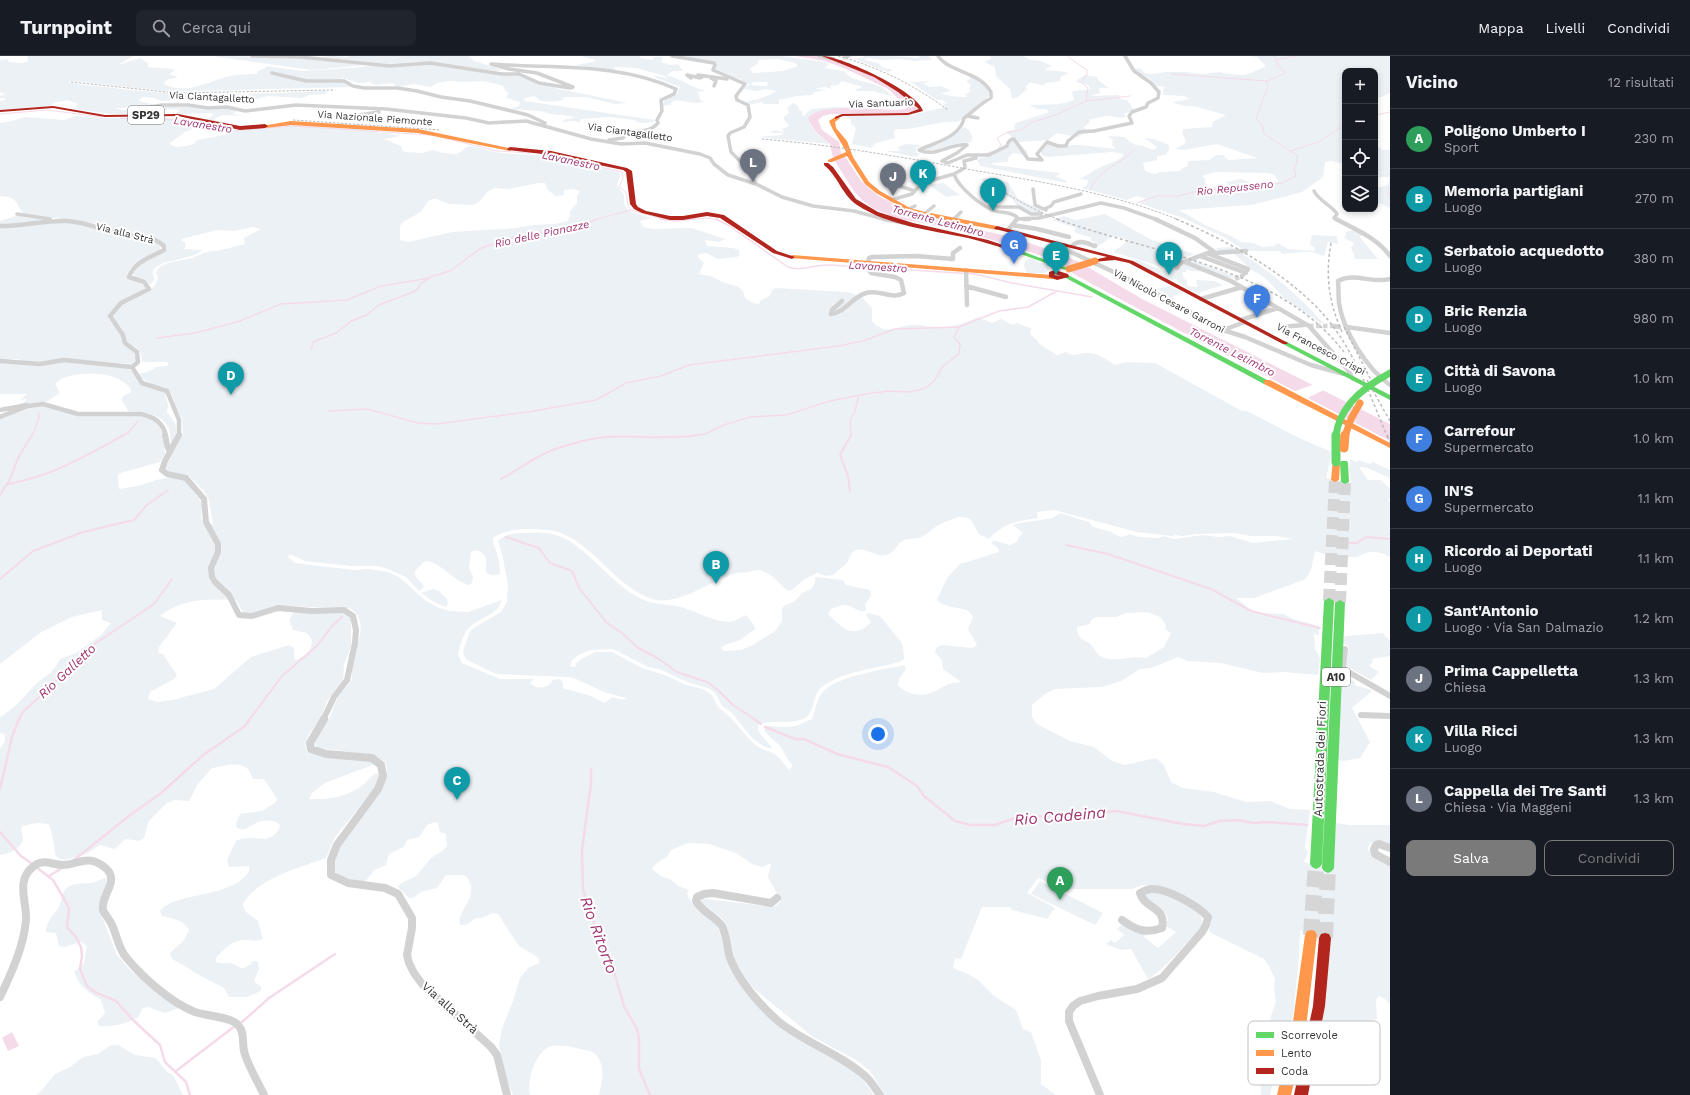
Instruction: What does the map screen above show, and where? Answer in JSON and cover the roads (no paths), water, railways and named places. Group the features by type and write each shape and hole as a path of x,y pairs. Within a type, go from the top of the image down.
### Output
{"main road":[{"name":"Via Santuario","path":"824,56 842,58 890,84 912,99 922,109 919,112 908,114 854,114 836,117 832,121 832,124 844,141 847,154 866,183 873,189 891,200 924,214 953,220 1010,228 1068,242 1121,258"},
{"name":"Via Nazionale Piemonte","path":"0,111 52,107 105,116 178,115 240,128 292,123 418,131 507,150 551,153 583,162 620,167 629,171 633,204 636,208 644,212 677,219 707,214 718,215 728,219 781,255 797,258 967,273 1032,275 1059,273 1095,261"},
{"path":"847,154 830,163 848,195 857,203 876,212 908,223"},
{"name":"Via Ciantagalletto","path":"908,223 987,240 1049,262 1059,273 1390,446"},
{"name":"Via Francesco Crispi","path":"1095,261 1121,258 1131,262 1387,397"},
{"path":"1049,262 1059,273"},
{"path":"1345,482 1340,463 1336,434 1342,415 1348,406 1365,389 1390,374"},
{"path":"1335,480 1340,463 1344,435 1350,418 1362,401 1390,380"},
{"name":"Autostrada dei Fiori","path":"1316,864 1329,601"},
{"name":"Autostrada dei Fiori","path":"1328,868 1340,603"},
{"path":"1300,1021 1304,1002 1311,935"},
{"path":"1316,1021 1319,1006 1325,938"},
{"path":"1284,1095 1287,1085"},
{"path":"1301,1095 1303,1085"}],"street":[{"path":"252,56 301,57 390,66 430,63 502,74 519,74 539,84 570,88 573,87 537,73 509,69 491,64 526,67 581,66 631,74 661,82 676,88 674,94 661,100 662,111 657,120 658,123 653,128 647,131 628,132 622,138 613,139 584,137"},
{"path":"672,56 714,63 714,71 745,85 736,94 736,98 748,105 750,117 743,128 729,134 731,151 742,162 756,184"},
{"path":"819,56 842,58"},
{"path":"938,56 944,63 954,66 980,79 991,88 992,94 992,98 981,103 978,108 964,118 963,125 952,136 919,150 922,152 930,152 960,144 967,145 957,153 942,161 947,163 967,155 989,155 1007,146 1010,140 1013,139 1025,157 1030,160 1042,160 1037,154 1047,142 1056,146 1065,146 1068,141 1079,132 1094,131 1132,123 1129,116 1132,112 1144,109 1148,103 1158,98 1160,89 1134,71 1129,66 1125,56"},
{"name":"Via Ciantagalletto","path":"272,73 306,81 344,81 353,86 364,88 397,88 424,92 441,97 470,101 528,115 541,120 549,126"},
{"path":"691,78 688,75 701,78 698,75 738,81"},
{"path":"706,76 716,80 714,86"},
{"name":"Via Ciantagalletto","path":"145,108 162,105 184,105 208,108 227,107 245,111 296,105 397,111 466,118 489,123 524,121 549,126 584,137 621,144 650,144 700,154 710,158 714,164 728,175 756,184 782,197 813,206 854,211 894,222 908,223"},
{"name":"Via Ciantagalletto","path":"358,115 397,111"},
{"path":"967,116 978,118"},
{"path":"891,200 912,194 922,183 954,174 964,168 964,161 976,158 972,155"},
{"path":"954,174 956,181 975,198 994,211 1013,214 1017,217 1017,219"},
{"path":"884,175 896,185 915,191"},
{"path":"1033,189 1035,205 1044,209 1047,212 1046,213"},
{"path":"1314,191 1318,197 1333,208 1336,214 1334,218 1366,234 1382,246 1390,256"},
{"path":"1044,209 1057,201 1082,194"},
{"path":"1010,228 1017,219 1037,218 1059,214 1100,203 1116,204 1205,242 1213,251 1209,254"},
{"path":"924,214 934,206"},
{"path":"988,207 1019,207 1031,214 1041,214"},
{"path":"953,220 961,212"},
{"name":"Via alla Strà","path":"17,214 87,223 121,234 150,237 164,246 162,251 136,265 129,277 144,282 150,289 121,303 110,316 123,335 125,343 137,352 138,362 132,367 137,377 142,383 165,389 169,394 173,408 180,420 181,430 178,441 170,452 162,470 167,474 186,478 204,499 206,522 218,544 218,552 211,568 212,577 215,582 229,595 239,615 252,616 278,608 312,611 344,610 353,616 356,630 355,643 347,680 334,697 324,719 310,743 311,749 338,755 372,758 381,764 383,771 375,794 344,833 334,849 330,870 331,875 345,883 368,888 389,889 397,894 412,918 411,935 407,949 408,961 413,973 422,984 492,1047 496,1055 506,1095"},
{"name":"Via alla Strà","path":"0,226 16,226 52,221 65,221"},
{"path":"1068,242 1079,241 1095,246"},
{"name":"Via Nicolò Cesare Garroni","path":"1068,242 1065,247 1071,252 1120,275 1223,330 1311,365 1349,377"},
{"path":"869,265 869,258 872,257 916,256 953,259 953,252 960,248"},
{"path":"1178,268 1181,264 1200,256 1246,251"},
{"path":"1200,256 1244,274 1248,270 1246,267 1209,254"},
{"path":"1185,262 1233,280 1307,326 1348,370 1349,377"},
{"name":"Via Nazionale Piemonte","path":"842,301 832,310 831,314 842,311 864,293 870,292 898,296 904,293 901,280 898,278 871,273 869,270 869,265"},
{"path":"967,273 967,305"},
{"path":"1388,280 1356,277 1338,281 1339,304 1347,327 1374,373 1390,385"},
{"path":"966,286 1006,297"},
{"path":"1201,299 1242,287"},
{"path":"1223,330 1278,308"},
{"path":"1280,326 1307,326"},
{"path":"1347,327 1390,333"},
{"path":"0,361 40,364 64,360 132,367"},
{"path":"0,410 38,404 54,406 78,414 117,412 145,415 155,418 164,427 170,452"},
{"path":"0,417 38,404"},
{"path":"1345,649 1343,667 1345,670 1390,696"},
{"path":"1361,715 1390,716"},
{"path":"1390,848 1380,844 1374,849 1375,854 1390,862"},
{"path":"0,997 8,978 24,928 26,908 24,884 29,870 37,863 43,862 52,862 61,865 82,860 96,862 107,868 112,877 111,886 103,904 103,909 113,926 119,947 134,965 177,1002 195,1012 233,1021 238,1024 242,1031 244,1052 248,1063 264,1095"},
{"path":"1100,1095 1069,1021 1068,1014 1070,1010 1078,1002 1084,1000 1125,992 1158,981 1205,930 1208,917 1196,906 1157,890 1150,889 1140,893 1140,896 1143,901 1155,908 1162,915 1164,922 1162,928 1153,932 1143,932 1135,930 1122,920"},
{"path":"777,898 771,903 762,903 712,893 697,897 696,901 702,909 719,922 723,929 732,961 740,978 776,1020 794,1033 827,1050 864,1074 880,1095"}],"water":[{"name":"Torrente Letimbro","path":"795,56 817,56 858,68 897,91 919,109 906,113 830,114 823,116 818,120 822,130 839,142 841,153 861,181 877,195 909,212 1011,237 1053,251 1079,262 1144,300 1390,424 1390,441 1116,297 1072,273 1072,270 1042,256 954,229 900,219 874,209 862,200 853,190 833,158 830,144 815,131 808,119 813,114 823,110 862,108 896,110 905,109 907,107 888,89 846,69 825,61"},
{"path":"12,1032 19,1046 8,1051 2,1038"}],"waterway":[{"name":"Via Santuario","path":"840,61 852,56"},
{"name":"Rio Repusseno","path":"1273,56 1276,60"},
{"path":"1276,60 1295,56"},
{"path":"1068,57 1087,70 1087,75 1081,82 1088,88 1086,101"},
{"name":"Rio Repusseno","path":"1136,203 1157,196 1178,196 1198,191 1282,183 1296,176 1294,168 1297,163 1296,159 1298,156 1264,134 1262,125 1256,118 1268,86 1266,82 1286,73 1277,64 1276,60"},
{"path":"1171,74 1267,81"},
{"path":"1086,101 1130,96"},
{"path":"998,149 1001,145 997,138 1008,132 1021,130 1032,122 1056,115 1086,101"},
{"name":"Lavanestro","path":"0,114 47,110 102,117"},
{"path":"1378,114 1390,112"},
{"name":"Lavanestro","path":"120,118 182,120 231,131 292,126 430,135"},
{"path":"1291,151 1318,142 1342,127"},
{"name":"Lavanestro","path":"436,136 497,151 530,153"},
{"path":"985,154 994,151"},
{"path":"1090,190 1098,177 1133,151"},
{"name":"Lavanestro","path":"546,154 565,160 622,172 623,178 619,187 626,192 628,206 631,210"},
{"path":"1390,188 1388,192 1390,197"},
{"name":"Rio delle Pianazze","path":"596,220 631,210"},
{"name":"Lavanestro","path":"631,210 664,220"},
{"name":"Lavanestro","path":"693,219 707,218 718,220"},
{"name":"Lavanestro","path":"660,219 664,220"},
{"name":"Lavanestro","path":"664,220 676,221 693,219"},
{"name":"Lavanestro","path":"684,220 693,219"},
{"name":"Rio delle Pianazze","path":"157,338 195,333 237,322 281,304 347,300 381,286 424,279 450,271 481,248 515,237 543,232 554,233 574,229 596,220"},
{"name":"Lavanestro","path":"718,220 728,225 788,267 799,269 830,265 975,274 1012,283 1092,297"},
{"path":"311,350 313,342 336,333 351,321 367,315 379,305 413,292 418,289 420,284 431,277"},
{"path":"959,327 999,311 1028,307 1057,291"},
{"path":"329,411 367,409 418,423 436,424 534,411 596,400 626,383 661,376 689,365 838,346 863,341 895,329 959,327"},
{"path":"859,395 888,391 911,392 926,388 934,381 943,366 959,354 960,344 954,337 959,327"},
{"path":"692,436 705,434 724,425 750,417 786,415 830,401 859,395"},
{"path":"851,435 850,421 855,411 859,395"},
{"path":"32,436 39,418 39,413"},
{"path":"122,436 129,432 138,421"},
{"path":"6,485 19,456 32,435"},
{"path":"6,485 36,477 66,466 124,435"},
{"path":"501,479 545,454 562,447 590,439 606,437 675,437 698,435"},
{"path":"850,492 848,476 840,455 851,435"},
{"path":"0,495 6,485"},
{"path":"0,579 33,551 83,532 134,520 147,505 168,490"},
{"name":"Rio Cadeina","path":"506,537 539,548 550,563 572,571 579,588 607,623 622,633 637,647 659,659 677,672 707,682 718,690 733,705 756,720"},
{"path":"1347,543 1357,543 1366,537 1390,539"},
{"path":"1066,545 1108,554 1211,589 1251,611 1320,628"},
{"name":"Rio Galletto","path":"19,720 22,713 96,643 154,604 172,579"},
{"path":"249,720 282,676 316,647 332,626 342,617"},
{"name":"Rio Galletto","path":"0,789 12,737 19,719"},
{"path":"74,860 130,815 160,794 202,756 245,726 250,719"},
{"name":"Rio Cadeina","path":"754,719 761,724"},
{"name":"Rio Cadeina","path":"765,727 795,739 804,739 837,754 888,767 917,786 924,796 955,821 970,825 995,825 1020,816 1055,817 1116,811 1183,824 1204,826 1220,821 1238,820 1253,823 1267,822 1307,825"},
{"name":"Rio Ritorto","path":"591,769 591,783 582,850 583,890 599,938 612,965 624,1006 637,1029 639,1039 639,1069 650,1095"},
{"name":"Rio Galletto","path":"0,832 21,856 31,863"},
{"name":"Rio Galletto","path":"36,867 53,880 67,904 69,909 67,927 76,937 81,947 82,956 80,969 87,986 95,992 116,1001 134,1021 160,1045 165,1062 186,1082 190,1095"},
{"path":"49,876 62,868"},
{"path":"242,1022 269,998 335,954"},
{"path":"176,1071 235,1026"}],"tunnel":[{"path":"1235,279 1242,276"},
{"path":"1309,326 1334,326"},
{"path":"1329,601 1335,480"},
{"path":"1340,603 1345,482"},
{"path":"1311,935 1316,864"},
{"path":"1325,938 1328,868"}],"railway":[{"path":"838,56 882,71 909,85 948,110"},
{"path":"71,82 176,93 333,90"},
{"path":"293,120 440,130"},
{"path":"762,139 868,152 1077,189 1129,202 1179,220"},
{"path":"986,180 1003,192 1040,212 1060,220"},
{"path":"1176,219 1219,239 1263,264 1303,294 1320,311 1335,329 1351,354 1387,436"},
{"path":"1060,220 1211,266 1249,281 1285,300 1317,323 1344,352"},
{"path":"1331,243 1328,267 1331,301 1343,334"},
{"path":"1344,327 1373,384"},
{"path":"1367,380 1390,421"},
{"path":"1387,435 1390,443"}],"place":[{"name":"Cappella dei Tre Santi","path":"753,182"},
{"name":"Villa Ricci","path":"923,193"},
{"name":"Prima Cappelletta","path":"893,196"},
{"name":"Sant'Antonio","path":"993,211"},
{"name":"IN'S","path":"1014,264"},
{"name":"Città di Savona","path":"1056,275"},
{"name":"Ricordo ai Deportati","path":"1169,275"},
{"name":"Carrefour","path":"1257,318"},
{"name":"Bric Renzia","path":"231,395"},
{"name":"Memoria partigiani","path":"716,584"},
{"name":"Serbatoio acquedotto","path":"457,800"},
{"name":"Poligono Umberto I","path":"1060,900"}]}
